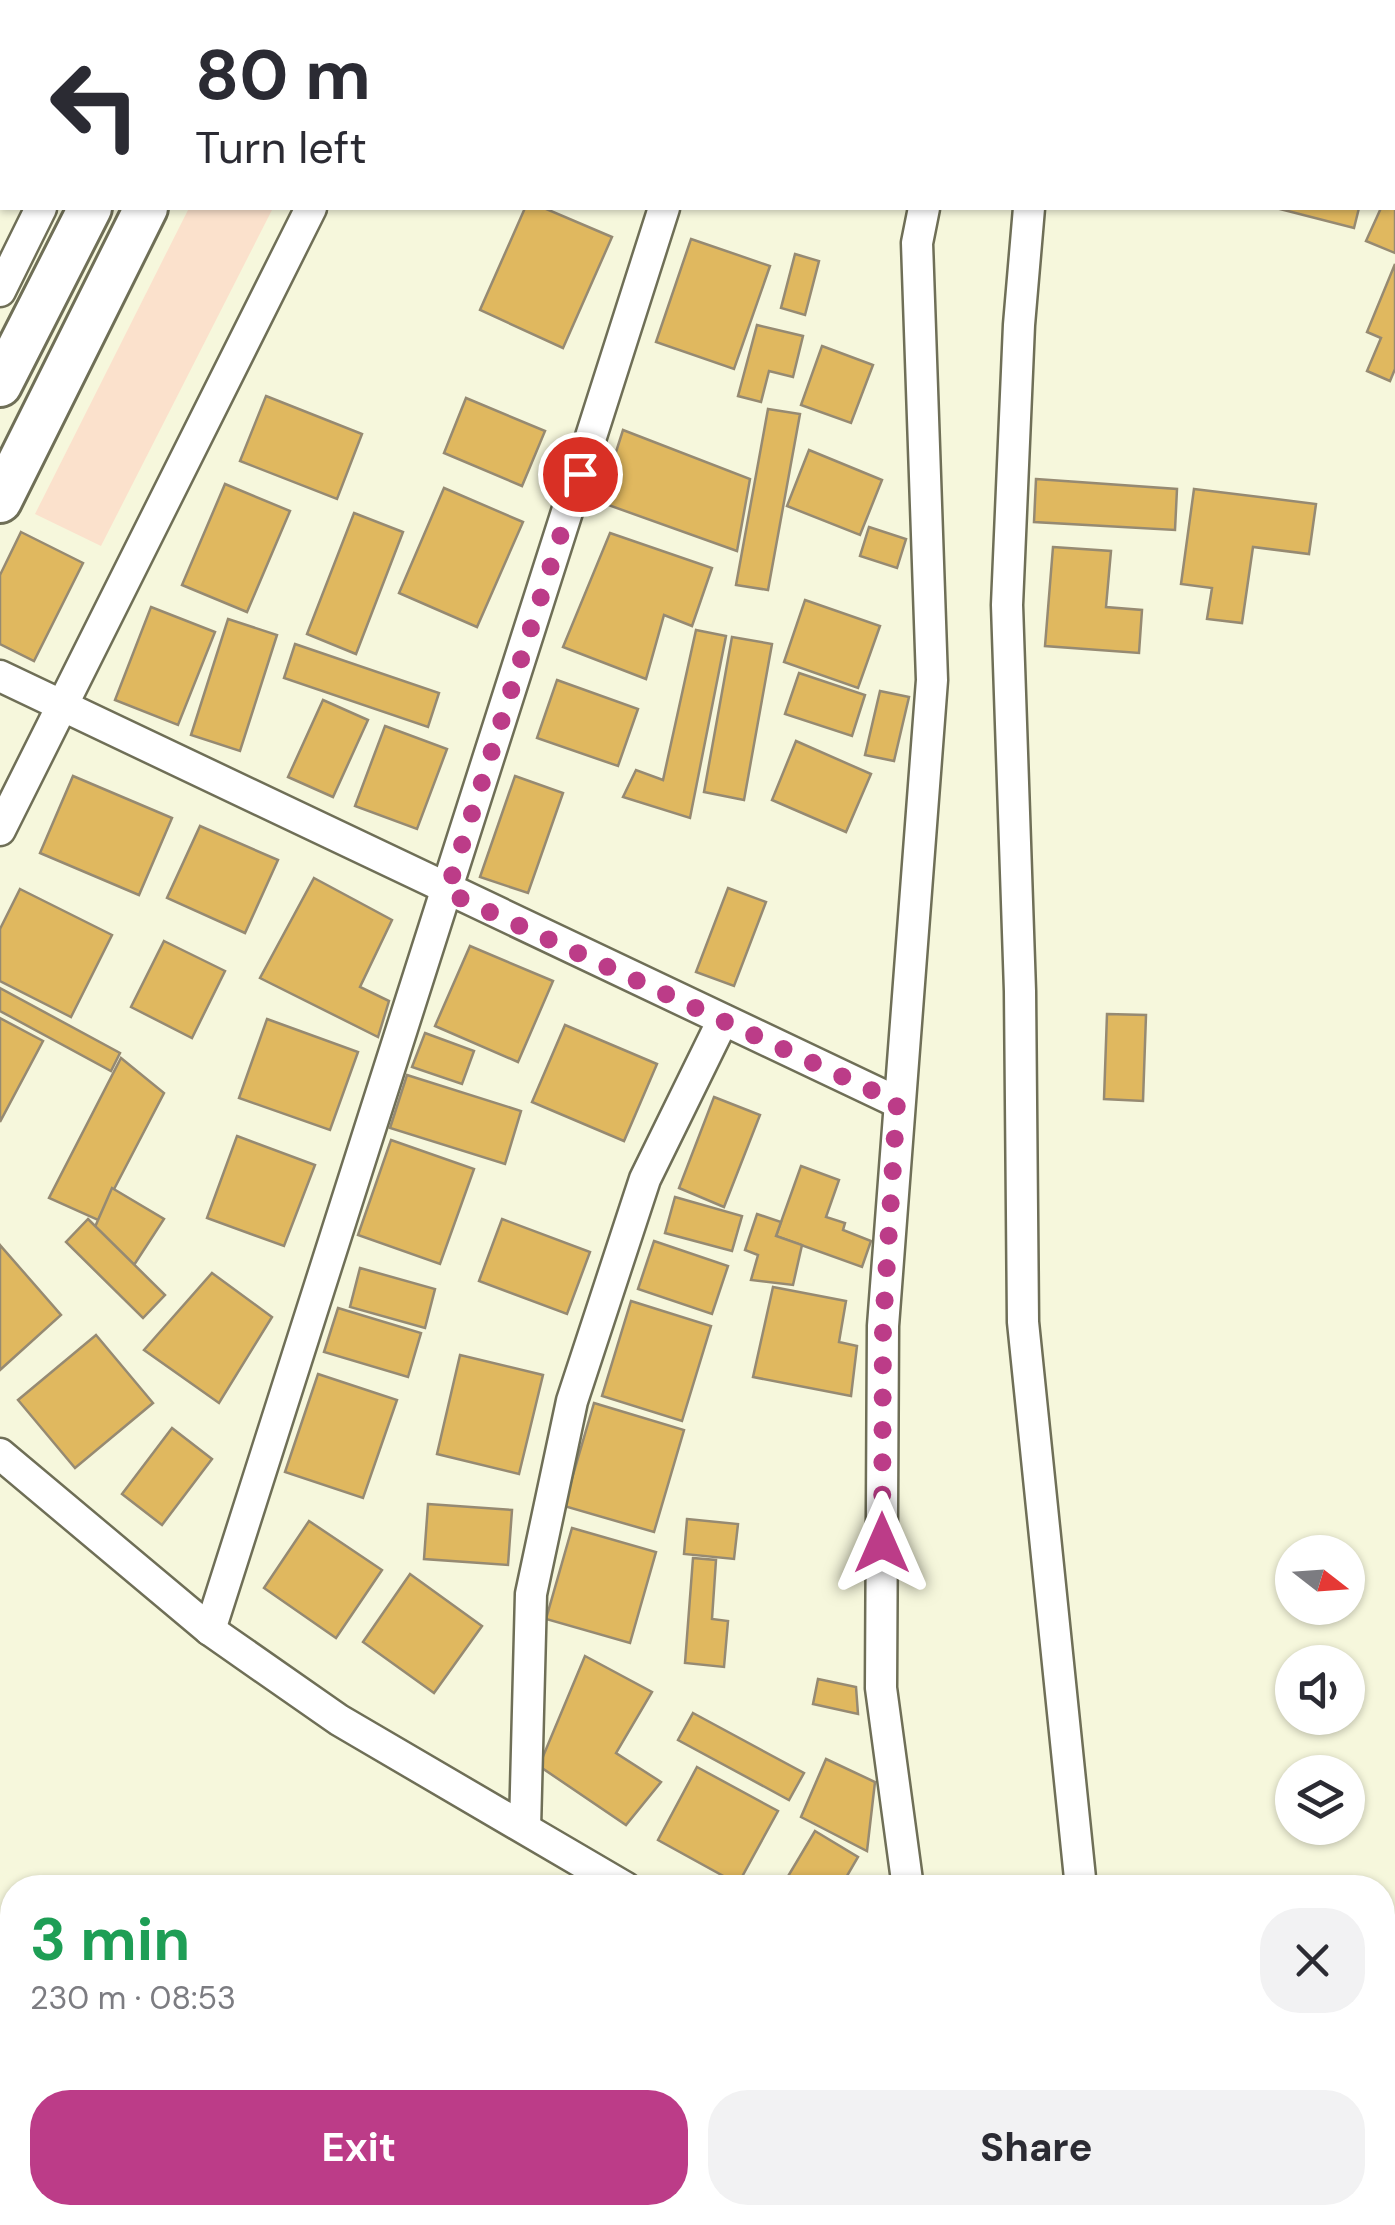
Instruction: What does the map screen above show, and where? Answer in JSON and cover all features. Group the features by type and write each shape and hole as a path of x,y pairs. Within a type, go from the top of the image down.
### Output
{"main road":[{"path":"0,385 89,210"},
{"path":"0,501 145,210"}],"street":[{"path":"0,291 40,210"},
{"path":"0,830 310,210"},
{"path":"210,1630 663,210"},
{"path":"906,1875 881,1688 883,1326 932,680 918,242 924,210"},
{"path":"1030,210 1019,326 1007,605 1020,991 1023,1322 1080,1875"},
{"path":"0,676 447,892 897,1102"},
{"path":"525,1828 532,1594 572,1401 645,1179 722,1020"},
{"path":"0,1454 210,1630 338,1720 604,1875"}],"shaded area":[{"path":"188,210 272,210 101,546 35,514"}],"building":[{"path":"524,210 549,210 612,237 563,348 480,310"},
{"path":"1284,210 1358,210 1354,228"},
{"path":"1380,210 1395,210 1395,253 1366,241"},
{"path":"691,239 770,266 734,369 656,342"},
{"path":"795,254 819,261 805,315 781,308"},
{"path":"1395,264 1395,369 1390,381 1367,371 1381,338 1367,332"},
{"path":"757,325 803,336 793,377 769,371 761,402 738,396"},
{"path":"822,346 873,365 851,423 801,405"},
{"path":"266,396 362,434 337,499 240,461"},
{"path":"466,398 545,431 522,486 444,453"},
{"path":"768,409 800,414 768,590 736,585"},
{"path":"623,430 750,479 737,551 600,502"},
{"path":"809,450 882,480 860,535 787,506"},
{"path":"1036,479 1177,489 1175,530 1034,522"},
{"path":"225,484 290,511 247,612 182,585"},
{"path":"444,488 523,522 477,627 399,593"},
{"path":"1194,489 1316,504 1309,554 1253,547 1242,623 1207,619 1212,588 1181,584"},
{"path":"354,513 403,532 356,654 307,634"},
{"path":"869,527 906,539 897,568 860,556"},
{"path":"21,532 83,563 34,661 0,644 0,575"},
{"path":"610,533 712,568 692,626 664,615 646,679 563,647"},
{"path":"1053,547 1111,551 1106,607 1142,610 1139,653 1045,646"},
{"path":"805,600 880,626 858,688 784,662"},
{"path":"151,607 215,632 178,725 115,700"},
{"path":"228,619 277,635 240,751 191,735"},
{"path":"696,630 726,636 690,818 623,797 636,770 663,780"},
{"path":"732,637 772,644 744,800 704,792"},
{"path":"295,644 439,693 428,727 284,678"},
{"path":"799,673 865,695 852,736 785,714"},
{"path":"557,680 638,709 618,766 537,738"},
{"path":"880,691 909,697 894,761 865,755"},
{"path":"323,700 368,720 333,797 288,777"},
{"path":"385,726 447,749 417,829 355,806"},
{"path":"796,741 871,774 846,832 772,800"},
{"path":"73,776 172,818 139,895 40,853"},
{"path":"515,776 563,793 528,893 480,877"},
{"path":"200,826 278,860 245,933 167,898"},
{"path":"314,878 392,920 360,987 389,1001 378,1037 260,978"},
{"path":"728,888 766,902 734,986 696,972"},
{"path":"20,889 112,935 71,1017 0,981 0,929"},
{"path":"164,941 225,971 192,1038 131,1007"},
{"path":"470,946 553,981 518,1062 435,1026"},
{"path":"0,988 120,1053 111,1071 0,1011"},
{"path":"1107,1014 1146,1015 1143,1101 1104,1099"},
{"path":"0,1018 43,1041 0,1122"},
{"path":"267,1019 358,1052 330,1130 239,1098"},
{"path":"565,1025 657,1064 624,1141 532,1102"},
{"path":"425,1033 474,1051 462,1084 412,1067"},
{"path":"121,1058 164,1093 98,1220 49,1198"},
{"path":"407,1075 521,1111 505,1164 390,1128"},
{"path":"714,1097 760,1115 724,1207 679,1188"},
{"path":"237,1136 315,1165 284,1246 207,1218"},
{"path":"391,1140 474,1169 440,1264 358,1235"},
{"path":"801,1166 839,1180 826,1217 845,1223 843,1230 871,1241 862,1267 776,1236"},
{"path":"112,1188 164,1219 134,1265 95,1227"},
{"path":"675,1197 742,1216 732,1251 665,1233"},
{"path":"757,1214 781,1222 776,1236 802,1245 793,1285 751,1280 758,1255 745,1250"},
{"path":"88,1219 165,1295 143,1318 66,1242"},
{"path":"502,1219 590,1252 567,1314 479,1281"},
{"path":"654,1241 728,1266 712,1314 638,1289"},
{"path":"0,1245 61,1315 0,1370"},
{"path":"360,1268 435,1289 425,1328 350,1307"},
{"path":"212,1273 272,1317 219,1403 144,1350"},
{"path":"773,1287 846,1301 839,1342 857,1346 851,1396 753,1377"},
{"path":"631,1301 711,1326 682,1421 602,1396"},
{"path":"338,1308 421,1333 408,1377 324,1352"},
{"path":"96,1335 153,1403 75,1468 18,1400"},
{"path":"460,1355 543,1375 519,1474 437,1454"},
{"path":"318,1374 397,1400 363,1498 285,1472"},
{"path":"594,1403 684,1430 654,1532 564,1506"},
{"path":"172,1428 212,1459 162,1525 122,1494"},
{"path":"428,1504 512,1510 508,1565 424,1559"},
{"path":"687,1519 738,1524 734,1559 684,1554"},
{"path":"309,1521 382,1570 336,1638 264,1588"},
{"path":"572,1528 656,1552 630,1643 546,1619"},
{"path":"693,1558 716,1560 712,1619 728,1621 724,1667 685,1663"},
{"path":"410,1574 482,1626 434,1693 363,1642"},
{"path":"585,1656 652,1692 616,1753 661,1782 626,1825 539,1766"},
{"path":"818,1679 856,1687 858,1714 813,1704"},
{"path":"693,1713 804,1773 789,1800 678,1740"},
{"path":"826,1759 875,1782 867,1851 801,1817"},
{"path":"697,1767 778,1811 743,1875 722,1875 658,1840"},
{"path":"815,1831 858,1857 848,1875 789,1875"}],"route":[{"path":"580,474 447,892 897,1102 883,1326 882,1543"}]}
